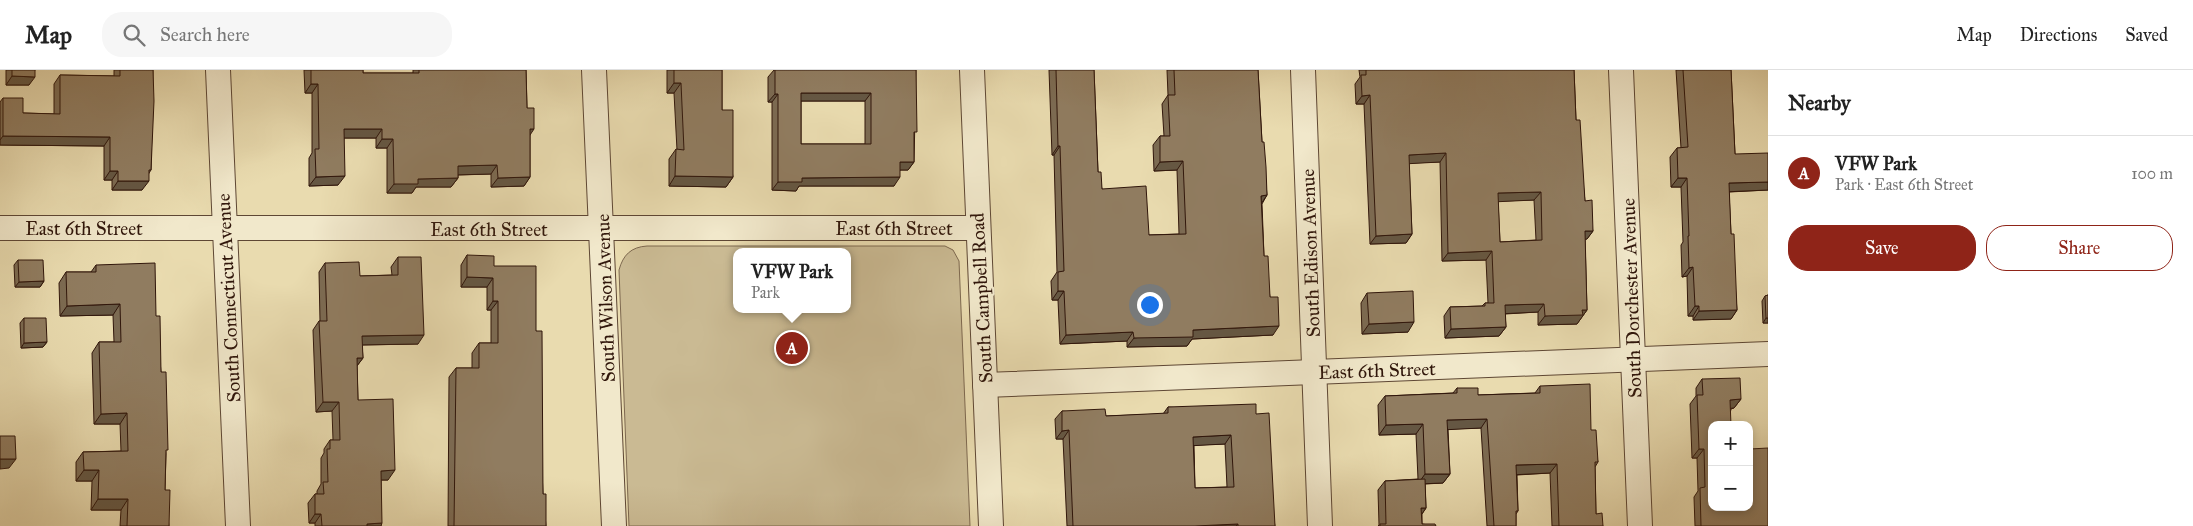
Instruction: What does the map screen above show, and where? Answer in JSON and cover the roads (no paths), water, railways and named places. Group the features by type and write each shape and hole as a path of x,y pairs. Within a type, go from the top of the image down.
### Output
{"street":[{"name":"South Connecticut Avenue","path":"218,70 238,526"},
{"name":"South Wilson Avenue","path":"594,70 614,526"},
{"name":"South Campbell Road","path":"972,70 991,526"},
{"name":"South Edison Avenue","path":"1303,70 1320,526"},
{"name":"South Dorchester Avenue","path":"1621,70 1640,526"},
{"name":"East 6th Street","path":"0,228 978,228"},
{"name":"East 6th Street","path":"985,385 1768,354"}],"place":[{"name":"VFW Park","path":"792,348"}]}
